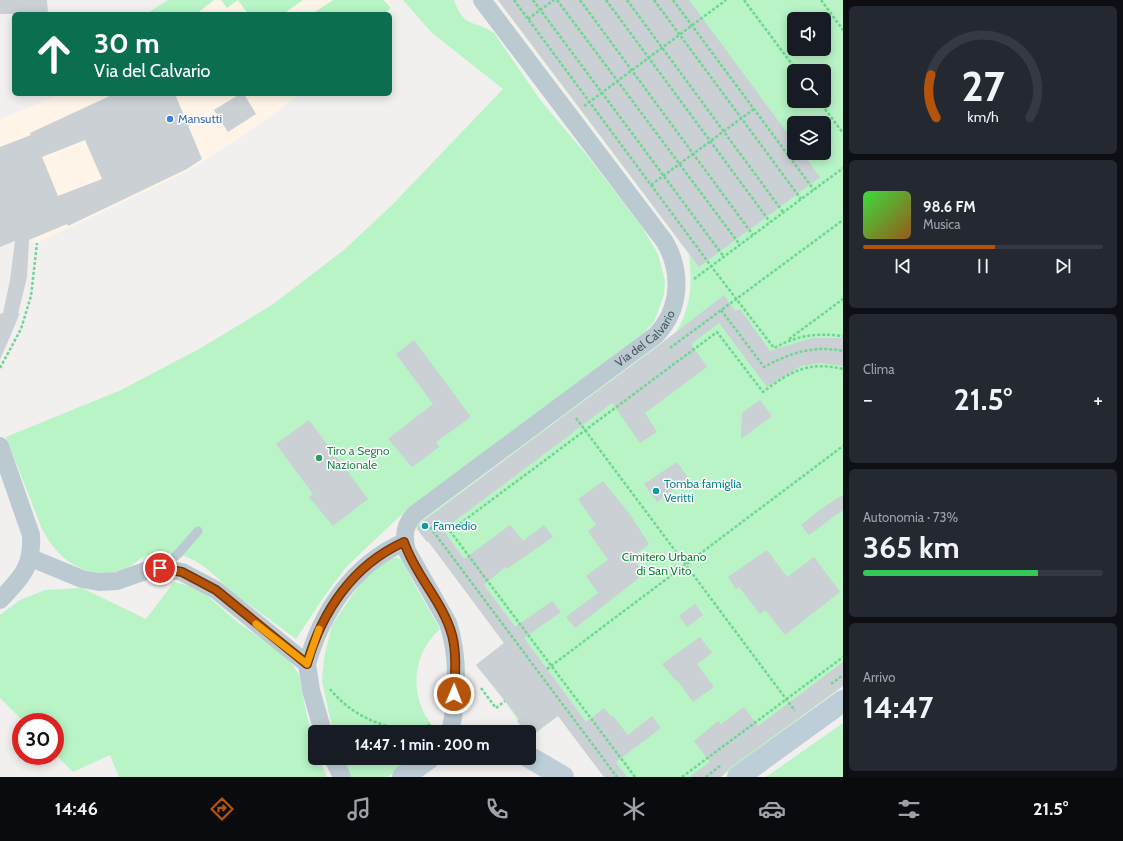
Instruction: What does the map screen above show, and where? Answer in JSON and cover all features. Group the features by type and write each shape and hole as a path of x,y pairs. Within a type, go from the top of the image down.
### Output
{"street":[{"name":"Via del Calvario","path":"404,542 406,525 415,514 656,335 669,319 676,291 674,264 671,252 665,242 482,0"},
{"path":"0,446 31,535 31,558 14,586 0,600"},
{"path":"321,725 311,690 307,664 317,632 335,601 360,571 382,553 404,542 413,562 448,623 452,636 455,663 454,708 451,725"},
{"path":"31,558 82,579 99,582 117,581 148,570 160,568 182,572 216,590 307,664"},
{"path":"738,777 843,701"},
{"path":"536,761 561,775"},
{"path":"336,765 342,777"},
{"path":"403,777 419,765"}],"lane":[{"path":"160,568 178,554 198,531"}],"path":[{"path":"514,0 711,266 774,348 787,341 843,299"},
{"path":"533,0 724,257"},
{"path":"528,19 554,0"},
{"path":"558,0 740,245"},
{"path":"580,0 753,235"},
{"path":"606,0 770,222"},
{"path":"626,0 783,212"},
{"path":"654,0 801,199"},
{"path":"673,0 814,190"},
{"path":"580,109 726,0"},
{"path":"744,0 792,64"},
{"path":"821,0 843,30"},
{"path":"824,108 843,133"},
{"path":"652,185 754,109"},
{"path":"691,281 843,168"},
{"path":"664,352 843,220"},
{"path":"0,368 22,329 31,296 37,243"},
{"path":"721,310 764,367 797,351 814,349 843,351"},
{"path":"635,777 450,531 717,332 763,392 785,376 805,367 828,366 843,369"},
{"path":"787,341 818,333 843,336"},
{"path":"569,423 582,414"},
{"path":"576,418 795,711"},
{"path":"547,669 843,446"},
{"path":"435,523 429,527 617,777"},
{"path":"682,777 843,657"},
{"path":"327,687 345,704 362,716 386,725"},
{"path":"481,688 496,708 505,701"}],"shaded area":[{"path":"214,0 387,0 393,8 389,12 199,12"},
{"path":"56,96 296,96 281,109 234,142 188,171 37,243 29,240 29,236 0,247 0,119"}],"green space":[{"path":"168,0 214,0 199,12 149,12"},
{"path":"221,0 238,0 227,8"},
{"path":"238,0 303,0 286,12 247,12"},
{"path":"333,0 384,0 391,8 386,12 315,12"},
{"path":"403,0 454,0 462,16 466,20 494,33 541,101 589,158 642,227 658,254 665,281 664,295 654,322 643,333 399,517 347,566 325,595 296,639 235,594 206,568 194,560 182,555 167,553 152,554 142,557 127,568 113,572 100,573 88,571 77,566 57,551 42,529 6,437 121,390 199,349 272,305 345,249 393,204 503,89 432,33"},
{"name":"Cimitero Urbano di San Vito","path":"498,0 843,0 843,686 721,777 604,777 558,716 536,732 536,725 521,725 505,701 476,665 504,643 428,541 427,542 415,526 676,332 688,304 690,294 689,254"},
{"path":"391,558 398,558 404,562 412,580 440,629 432,637 421,656 417,677 419,700 424,714 431,725 331,725 322,681 324,658 332,625 364,578"},
{"path":"174,582 200,589 237,622 286,655 299,675 309,725 308,725 308,765 322,765 327,777 119,777 110,755 73,772 64,763 64,713 15,713 0,698 0,615 20,600 45,590 82,588 146,619"},
{"path":"843,723 843,777 766,777"},
{"path":"345,765 403,765 388,777 350,777"}],"building":[{"path":"0,0 47,0 48,12 12,12 12,14 0,14"},
{"path":"498,0 689,0 787,133 787,160 807,160 820,177 699,267"},
{"path":"110,96 176,96 202,159 187,169 68,226 67,224 29,240 27,277 18,314 20,313 0,360 0,314 3,313 10,280 15,241 0,247 0,147 31,135 30,133","holes":["85,140 102,179 58,196 42,157"]},
{"path":"237,96 245,96 256,114 228,132 214,110"},
{"path":"724,295 735,311 740,309 770,351 812,338 843,338 843,366 820,363 801,366 767,387 719,323 691,344 707,367 645,413 657,432 640,443 612,403 443,530 464,559 510,525 523,541 544,525 553,537 507,569 505,567 484,585 515,627 552,601 561,612 524,638 586,722 604,708 612,717 613,716 628,735 652,716 661,728 616,762 627,777 604,777 558,716 536,732 536,725 520,725 517,721 519,719 476,665 504,643 428,541 427,542 417,529 422,522"},
{"path":"414,340 471,417 436,442 439,447 412,467 388,439 433,404 396,354"},
{"path":"760,400 772,416 741,439 742,413"},
{"path":"309,420 368,499 333,526 309,497 313,494 276,444"},
{"path":"677,462 689,479 657,502 644,484"},
{"path":"603,481 631,516 649,544 632,557 644,574 575,628 566,617 598,593 586,576 608,560 588,531 596,525 578,499"},
{"path":"843,495 843,510 809,535 801,525 825,506"},
{"path":"767,550 787,577 814,557 840,592 785,635 765,610 760,614 739,587 736,589 728,577"},
{"path":"695,604 703,615 687,627 679,616"},
{"path":"700,637 712,653 697,664 714,687 693,702 677,680 676,681 662,664"},
{"path":"843,662 843,686 731,767 721,777 689,777 710,762 694,741 718,721 721,724 744,707 758,726"}],"slow traffic":[{"path":"256,624 307,664 319,629"}],"place":[{"name":"Mansutti","path":"170,119"},
{"name":"Tiro a Segno Nazionale","path":"319,458"},
{"name":"Tomba famiglia Veritti","path":"656,491"},
{"name":"Famedio","path":"425,526"}],"route":[{"path":"160,568 182,572 207,584 307,664 317,632 343,590 360,571 382,553 404,542 407,551 448,623 454,650 454,694"}]}
